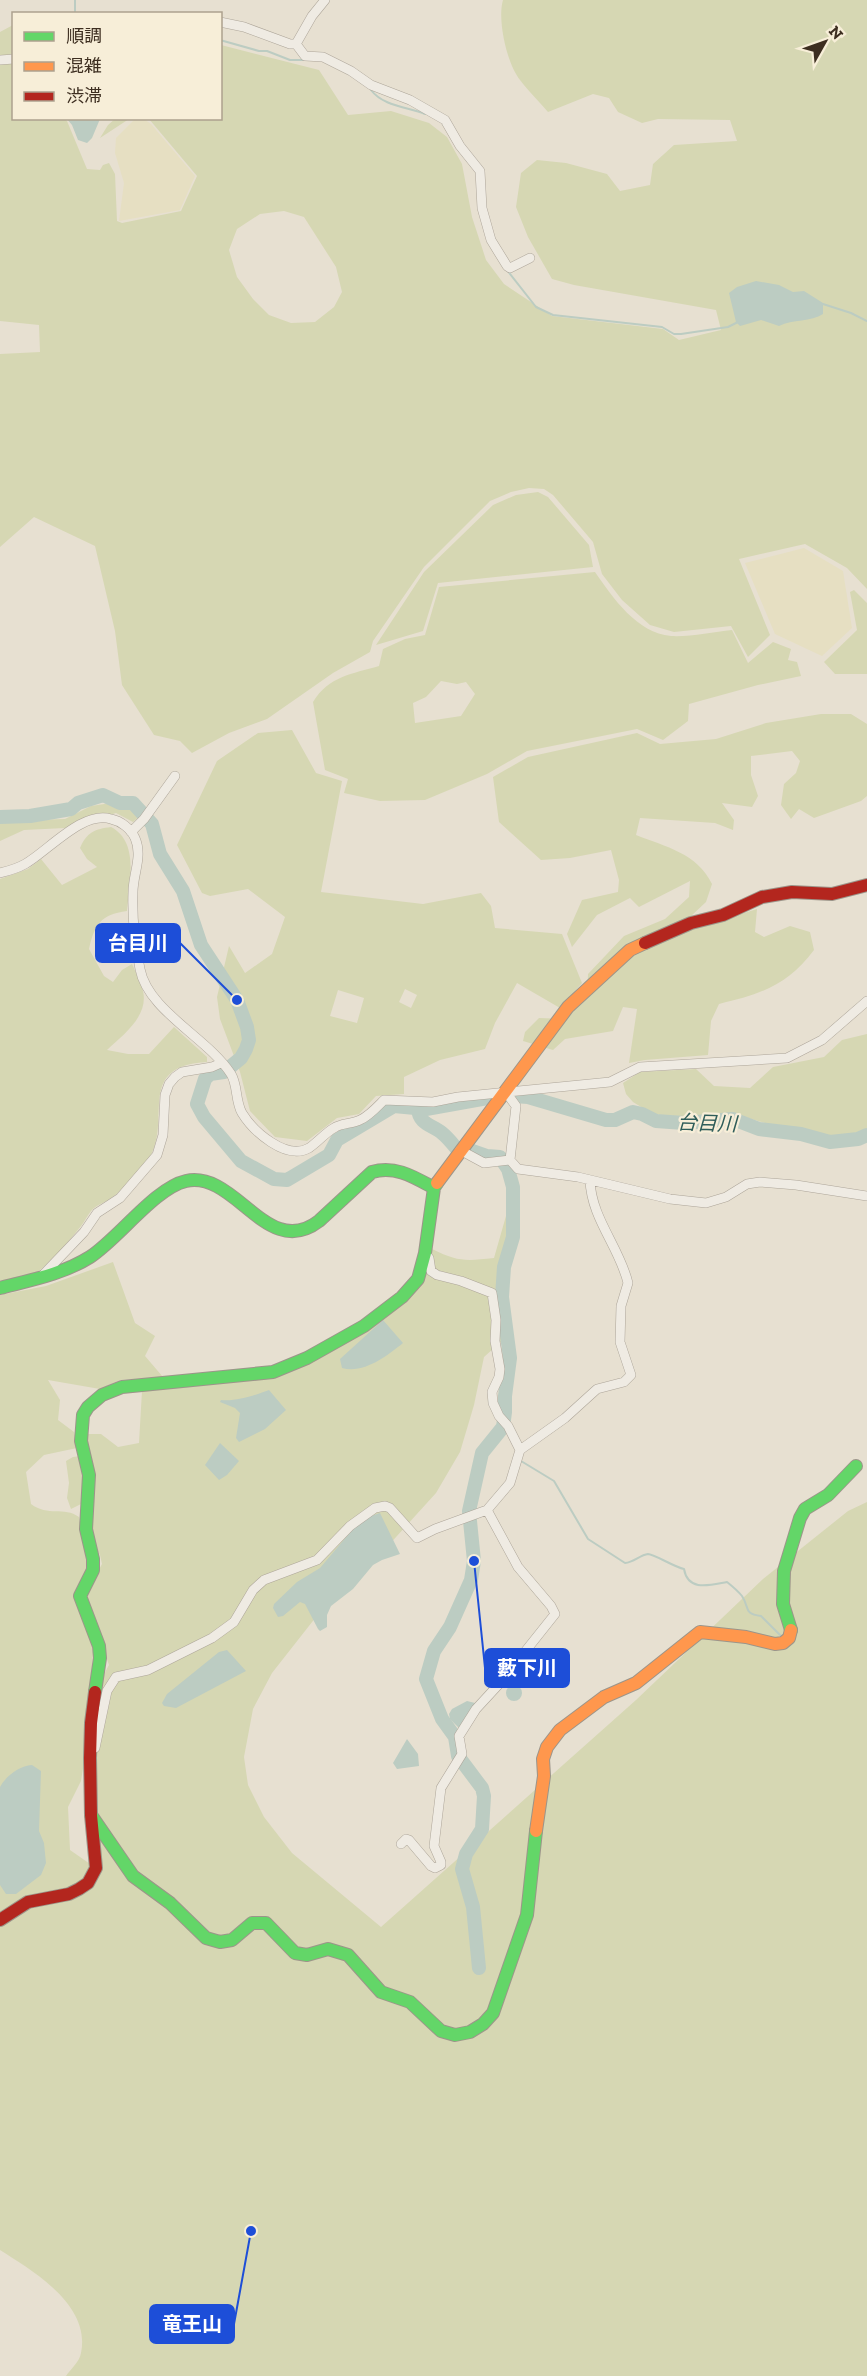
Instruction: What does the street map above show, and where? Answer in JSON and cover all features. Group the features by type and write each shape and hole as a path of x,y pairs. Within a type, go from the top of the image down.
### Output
{"street":[{"path":"296,44 312,16 325,0"},
{"path":"222,22 296,44"},
{"path":"296,44 305,56 323,57 351,71 370,85 410,100 445,120 460,146 480,171 482,208 491,240 507,266 515,267 530,258"},
{"path":"131,832 176,776"},
{"path":"0,873 25,864 68,832 99,818 112,819 131,832 137,844 138,855 133,909 143,981 164,1008 225,1068 241,1110 248,1120 267,1140 286,1148 300,1150 308,1148 334,1127 360,1120 384,1100 433,1101 610,1082 640,1067 787,1058 822,1040 867,1002"},
{"path":"0,1920 28,1902 69,1894 88,1883 96,1868 91,1815 90,1758 91,1724 100,1658 99,1646 80,1596 93,1570 93,1559 86,1529 89,1475 81,1441 83,1416 88,1407 102,1395 122,1387 250,1376 290,1367 364,1326 402,1297 418,1279 425,1253 434,1188 460,1150 568,1007 630,950 691,923 723,915 762,897 792,892 832,894 867,885"},
{"path":"41,1278 84,1232 97,1213 120,1198 158,1155 163,1135 165,1095 169,1084 175,1077 182,1072 212,1067 225,1068"},
{"path":"501,1093 508,1095 516,1106 507,1160"},
{"path":"460,1150 484,1163 507,1160 518,1169 591,1180 659,1197 706,1203 726,1197 747,1184 760,1182 867,1196"},
{"path":"0,1288 41,1278 85,1261 167,1190 187,1180 197,1179 216,1186 264,1222 285,1232 306,1230 317,1223 356,1182 378,1169 393,1169 413,1176 434,1188"},
{"path":"90,1758 95,1752 107,1691 116,1677 148,1670 212,1638 234,1622 260,1584 270,1576 317,1560 368,1511 381,1506 390,1508 417,1538 487,1510 510,1483 520,1450 565,1418 597,1389 624,1382 631,1375 620,1342 621,1306 628,1283 602,1225 591,1188 591,1180"},
{"path":"425,1253 429,1258 431,1271 437,1275 492,1293 496,1320 495,1341 500,1369 492,1392 493,1403 520,1450"},
{"path":"91,1815 133,1876 170,1903 206,1938 228,1942 241,1935 252,1923 266,1923 295,1953 307,1956 325,1948 337,1949 350,1955 380,1993 408,2001 441,2031 454,2034 473,2031 485,2023 493,2013 527,1915 544,1776 543,1759 550,1741 560,1730 604,1697 636,1683 700,1632 746,1637 775,1644 783,1643 789,1638 791,1630 783,1604 784,1571 800,1518 805,1509 828,1495 856,1466"},
{"path":"401,1844 408,1840 431,1866 435,1868 441,1865 435,1846 441,1788 459,1758 459,1736 476,1709 501,1683 555,1614 551,1606 518,1567 487,1510"}],"shaded area":[{"path":"68,120 100,120 92,138 87,143 78,140"},
{"path":"134,120 145,120 151,124 195,176 180,210 119,221 124,183 115,153 116,138"},
{"path":"756,281 779,285 793,292 804,291 823,303 823,314 779,326 761,320 740,326 736,322 729,293 737,287"},
{"path":"804,548 843,571 852,628 822,656 775,634 745,563"},
{"path":"383,1320 403,1343 375,1363 359,1368 342,1368 340,1359"},
{"path":"269,1390 286,1410 265,1429 239,1442 236,1438 240,1413 235,1408 220,1402 221,1400 239,1399"},
{"path":"220,1443 239,1461 227,1475 219,1480 205,1465"},
{"path":"380,1513 400,1554 373,1565 353,1589 331,1606 327,1615 327,1627 320,1631 305,1604 300,1602 283,1616 278,1617 273,1608 274,1604 297,1582 320,1568 353,1529 368,1517"},
{"path":"227,1650 246,1671 176,1708 164,1706 162,1703 167,1694 219,1652"},
{"path":"514,1685 520,1687 522,1693 520,1699 514,1701 508,1699 506,1693 508,1687"},
{"path":"467,1701 475,1703 459,1728 450,1719 449,1714 452,1709"},
{"path":"407,1739 418,1754 419,1766 397,1769 393,1763"},
{"path":"32,1765 41,1771 39,1831 44,1843 46,1863 41,1875 16,1894 6,1894 0,1885 0,1787 13,1772"}],"green space":[{"path":"503,0 867,0 867,589 847,568 805,544 739,559 770,635 748,657 731,626 674,632 650,625 622,600 602,574 593,542 553,495 544,489 529,488 511,492 490,501 424,567 373,641 370,652 333,673 267,719 229,733 192,753 180,741 154,735 122,685 115,631 95,546 34,517 0,547 0,354 40,352 39,325 0,321 0,32 12,26 12,120 67,121 87,169 100,170 103,165 109,163 115,174 117,221 122,223 181,211 197,176 150,120 222,120 222,45 319,70 348,115 391,111 429,123 447,137 462,164 472,217 486,260 504,284 552,316 663,329 679,340 721,330 716,310 574,285 552,279 528,237 516,207 521,173 537,160 566,163 607,174 620,191 650,185 653,164 674,145 737,141 730,120 658,119 642,123 618,112 609,98 593,94 548,112 515,73 504,42 501,19","holes":["284,211 304,217 336,267 342,292 334,307 315,322 291,323 269,315 253,299 237,277 229,250 237,229 260,214"]},
{"path":"114,120 127,120 100,138"},
{"path":"538,492 548,497 589,545 593,567 438,583 423,631 376,645 424,572 493,505 516,495"},
{"path":"595,572 627,613 647,628 671,636 732,630 748,663 773,642 791,649 788,660 797,662 801,676 689,704 688,721 663,740 637,729 527,751 487,774 425,800 380,801 344,793 348,779 325,770 313,702 319,693 334,681 379,666 383,649 405,639 425,635 439,587","holes":["441,681 457,684 466,682 475,694 461,716 415,723 413,703 426,697"]},
{"path":"854,590 867,603 867,674 835,674 824,662 857,630 850,592"},
{"path":"821,714 851,714 867,724 867,796 861,801 814,818 799,809 791,819 781,805 784,784 796,773 800,761 792,751 751,756 751,775 758,796 752,807 722,803 734,820 733,830 715,823 640,818 636,835 680,852 706,873 712,884 706,902 690,917 689,930 757,909 755,932 764,937 790,926 810,932 814,950 804,962 784,980 761,992 719,1004 711,1021 708,1055 629,1063 637,1009 623,1007 613,1031 565,1039 553,1050 523,1041 525,1032 539,1018 566,1019 587,997 588,974 624,936 665,919 689,897 690,881 639,907 630,898 597,915 572,947 567,934 582,900 618,892 619,880 611,850 570,858 541,860 499,822 493,777 528,757 637,733 660,744 716,739 766,723"},
{"path":"292,730 316,773 342,781 321,892 423,904 481,893 491,906 495,928 562,934 582,983 560,1008 517,983 495,1023 485,1049 440,1060 404,1077 404,1094 376,1096 359,1114 337,1118 307,1141 275,1137 250,1111 240,1072 220,1019 217,997 229,946 245,973 272,954 285,917 248,889 210,896 202,893 177,845 217,761 258,733","holes":["405,989 417,995 411,1008 399,1002","338,990 364,998 357,1023 330,1016"]},
{"path":"111,803 121,807 133,806 141,815 133,822 116,813 65,828 24,830 0,841 0,821 65,819 91,806"},
{"path":"111,827 120,834 129,853 131,864 127,911 111,915 100,922 89,949 104,976 113,982 122,970 132,964 142,988 144,1000 142,1009 133,1024 107,1050 128,1054 149,1054 174,1027 207,1057 207,1062 185,1066 171,1073 163,1083 156,1140 151,1155 134,1177 114,1196 93,1209 66,1244 40,1270 26,1276 0,1281 0,879 28,869 41,859 62,885 97,867 87,859 80,848 92,832"},
{"path":"867,1034 867,1130 864,1131 834,1137 765,1123 731,1113 671,1117 651,1113 633,1102 626,1094 623,1083 640,1072 696,1069 714,1086 750,1088 773,1067 824,1057 842,1040"},
{"path":"510,1215 509,1235 499,1280 504,1339 484,1357 474,1405 460,1452 436,1493 367,1569 327,1603 272,1673 253,1709 244,1757 248,1785 264,1817 292,1853 381,1927 636,1700 763,1579 848,1511 867,1502 867,2376 66,2376 81,2353 82,2336 77,2320 57,2291 0,2250 0,1924 31,1904 81,1892 100,1874 95,1797 95,1735 97,1707 109,1665 85,1595 102,1564 91,1539 84,1434 101,1434 118,1447 139,1443 142,1391 275,1375 320,1358 399,1307 420,1284 432,1249 462,1260 494,1258 506,1216"},
{"path":"113,1262 135,1323 155,1336 145,1356 163,1377 120,1380 100,1389 48,1380 60,1400 58,1420 74,1432 77,1448 44,1455 26,1472 31,1504 44,1510 68,1512 79,1517 88,1567 83,1580 93,1653 86,1749 81,1781 68,1807 70,1850 93,1866 85,1879 69,1889 0,1916 0,1295 46,1286"},
{"path":"80,1456 83,1472 83,1503 71,1509 67,1498 69,1483 66,1461"}],"waterway":[{"path":"75,0 75,12"},
{"path":"222,41 259,51 267,51 290,60 308,60"},
{"path":"371,90 382,100 425,114"},
{"path":"507,270 536,307 553,315 662,327 674,334 728,327 738,322"},
{"path":"823,304 867,321"},
{"name":"台目川","path":"0,817 30,816 71,809 78,803 103,795 120,803 133,803 152,824 160,854 183,891 201,945 237,1000 247,1027 249,1040 241,1058 224,1072 210,1074 205,1079 197,1104 204,1117 241,1161 274,1179 287,1180 329,1155 337,1140 394,1106 426,1109 493,1097"},
{"name":"台目川","path":"514,1096 528,1097 606,1120 615,1120 633,1112 656,1121 684,1123 733,1119 759,1129 801,1134 830,1142 858,1139 867,1135"},
{"path":"418,1109 423,1121 442,1133 456,1148"},
{"path":"467,1149 487,1156 500,1157 508,1169 513,1187 513,1237 504,1267 502,1297 510,1358 503,1427 482,1453 469,1511 474,1561 471,1580 450,1627 434,1651 426,1679 442,1719 455,1737 458,1756 482,1788 484,1796 482,1829 466,1854 462,1869 473,1907 479,1968"},
{"path":"521,1461 554,1481 588,1539 625,1563 648,1554 684,1569 686,1576 695,1584 727,1582 742,1596 749,1612 761,1616 781,1636"}],"traffic: fast":[{"path":"0,1288 58,1272 80,1263 101,1249 162,1193 186,1181 204,1181 221,1188 267,1223 283,1230 300,1230 319,1221 372,1172 396,1171 412,1176 434,1188"},
{"path":"95,1692 100,1658 99,1646 80,1596 93,1570 93,1559 86,1529 89,1475 81,1441 83,1415 88,1407 102,1395 122,1387 273,1372 307,1358 364,1326 402,1297 418,1279 425,1253 434,1188 437,1183"},
{"path":"791,1630 783,1604 784,1571 800,1518 805,1509 828,1495 856,1466"},
{"path":"91,1815 133,1876 170,1903 206,1938 220,1942 232,1940 252,1923 266,1923 295,1953 307,1955 328,1949 348,1955 381,1992 410,2002 441,2031 455,2035 470,2032 483,2024 493,2013 527,1915 536,1831"}],"traffic: slow":[{"path":"437,1183 568,1007 630,950 645,943"},
{"path":"536,1831 544,1776 543,1759 547,1747 560,1730 604,1697 636,1683 700,1632 746,1637 775,1644 783,1643 789,1638 791,1630"}],"traffic: jam":[{"path":"645,943 691,923 723,915 762,897 792,892 832,894 867,885"},
{"path":"0,1920 28,1902 69,1894 79,1889 88,1883 96,1868 91,1815 90,1758 95,1692"}],"place":[{"name":"台目川","path":"237,1000"},
{"name":"藪下川","path":"474,1561"},
{"name":"竜王山","path":"251,2231"}]}
